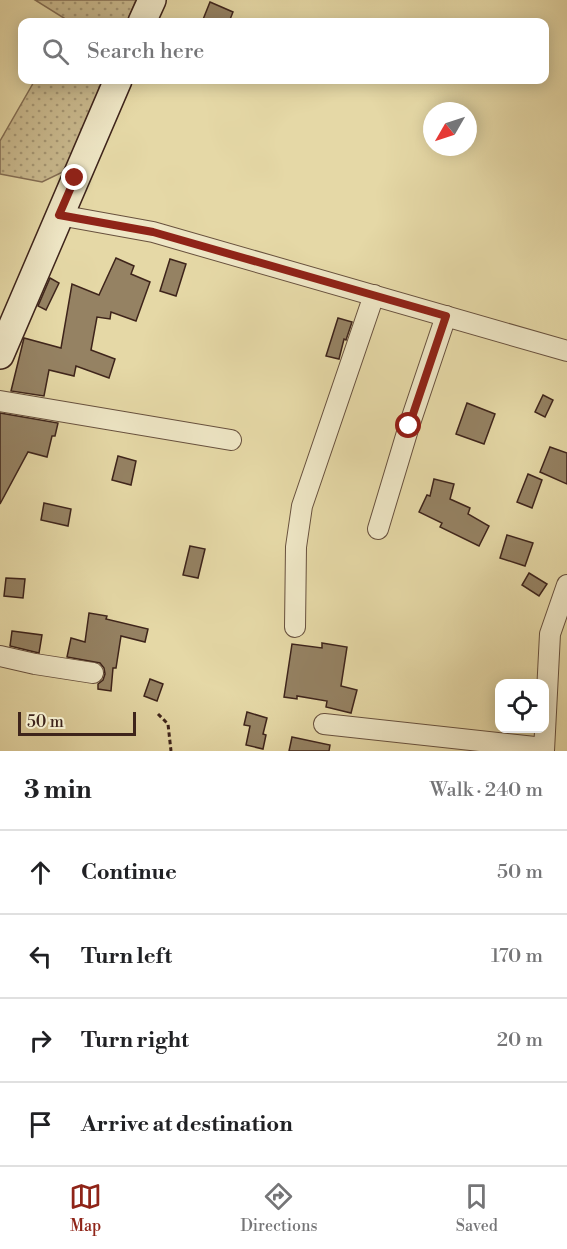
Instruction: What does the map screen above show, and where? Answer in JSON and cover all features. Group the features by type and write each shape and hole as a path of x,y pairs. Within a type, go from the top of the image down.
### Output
{"street":[{"path":"144,18 152,0"},
{"path":"0,355 116,84"},
{"path":"59,215 153,232 567,351"},
{"path":"295,627 296,547 302,506 374,295"},
{"path":"378,529 446,316"},
{"path":"0,401 231,440"},
{"path":"324,724 544,750 550,634 567,585"},
{"path":"0,656 93,673"}],"path":[{"path":"158,714 168,724 171,751"}],"shaded area":[{"path":"35,0 136,0 129,18 64,18"},
{"path":"33,84 102,84 67,170 42,182 0,174 0,141"}],"building":[{"path":"210,2 233,12 231,18 204,18"},
{"path":"116,258 134,266 131,274 150,282 136,321 111,312 110,319 97,317 91,350 115,359 109,378 76,366 74,376 49,370 44,396 11,391 24,338 61,348 72,284 99,295"},
{"path":"170,259 186,264 176,296 160,291"},
{"path":"50,278 59,283 46,310 38,306"},
{"path":"338,318 352,322 346,340 344,339 339,359 326,356"},
{"path":"543,395 553,400 545,417 535,412"},
{"path":"467,403 495,414 484,444 456,434"},
{"path":"0,413 58,423 47,457 28,452 0,504"},
{"path":"550,447 567,453 567,484 540,472"},
{"path":"118,456 136,461 131,485 112,480"},
{"path":"528,474 542,480 532,508 517,502"},
{"path":"434,479 454,484 450,499 470,508 468,514 489,526 479,546 440,527 442,523 419,512 427,495 430,496"},
{"path":"44,503 71,509 68,526 41,520"},
{"path":"507,535 533,543 525,566 500,558"},
{"path":"190,546 205,549 198,578 183,575"},
{"path":"529,573 547,584 539,596 522,585"},
{"path":"6,578 25,579 23,598 4,596"},
{"path":"89,613 107,616 106,619 148,629 145,642 121,636 116,668 113,668 111,691 98,689 98,684 103,680 105,674 100,663 67,657 71,638 85,642"},
{"path":"12,631 42,635 39,653 10,646"},
{"path":"322,643 347,647 341,686 357,690 351,713 326,707 327,701 297,696 297,699 284,697 292,644 322,648"},
{"path":"150,679 163,684 157,701 144,696"},
{"path":"247,712 267,718 263,734 266,735 263,749 246,745 250,726 244,725"},
{"path":"292,737 330,745 329,751 289,751"}],"route":[{"path":"75,178 59,215 153,232 446,316 409,426"}]}
